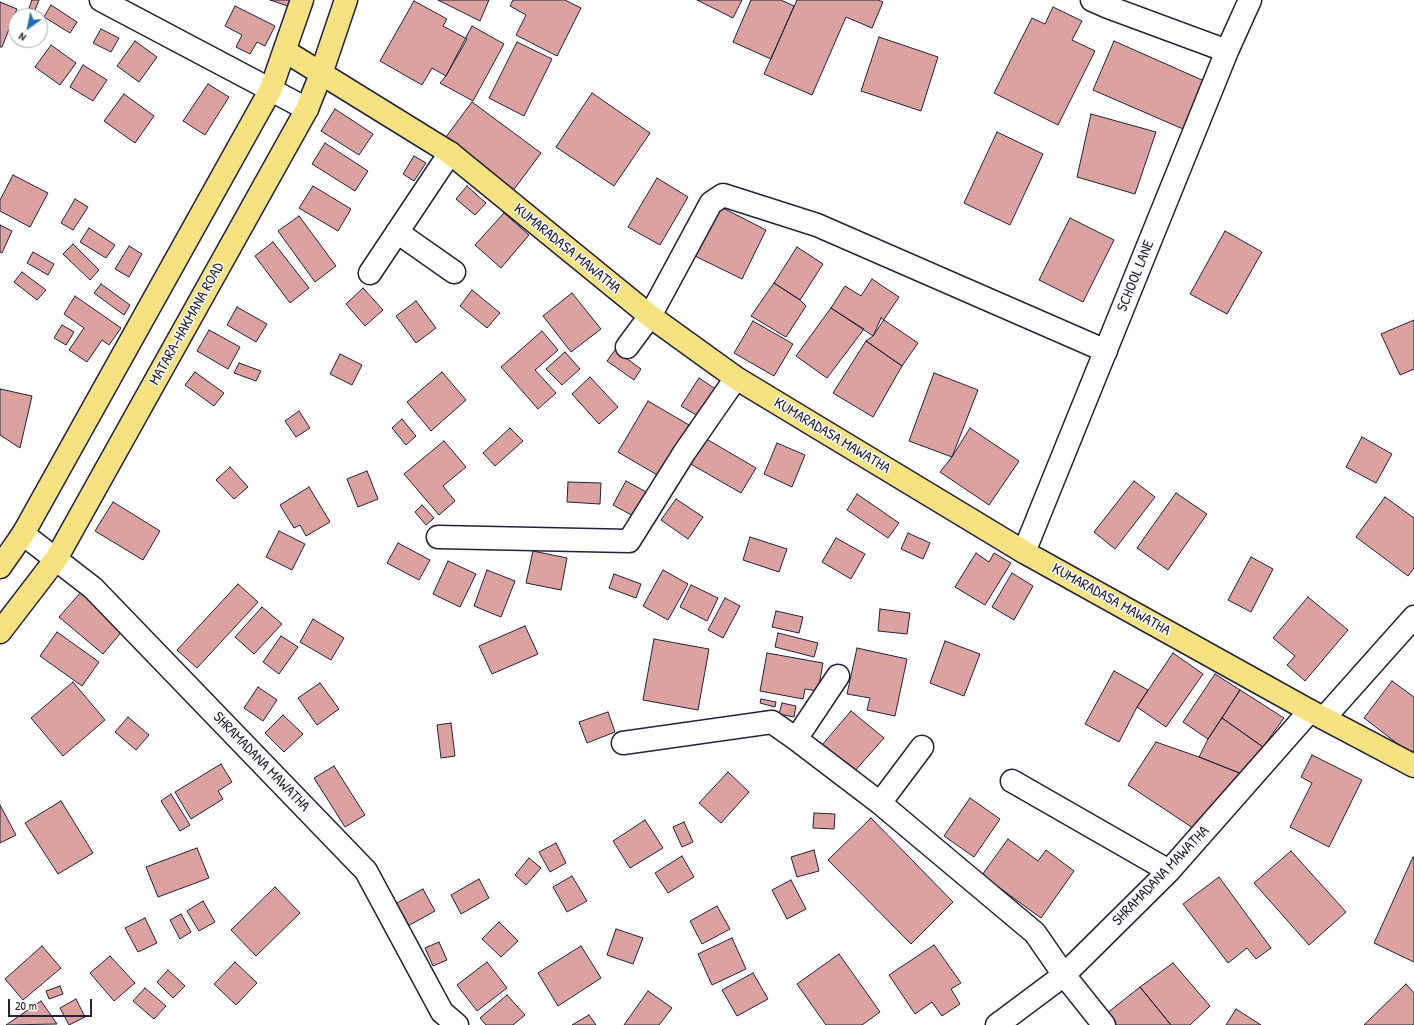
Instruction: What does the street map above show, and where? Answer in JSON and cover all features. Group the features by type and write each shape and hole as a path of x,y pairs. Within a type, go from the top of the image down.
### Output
{"main road":[{"path":"0,567 23,534 271,90 302,0"},
{"name":"MATARA-HAKMANA ROAD","path":"0,632 56,559 307,109 322,74 346,0"},
{"name":"KUMARADASA MAWATHA","path":"285,51 450,153 650,316 736,378 1024,552 1414,766"}],"street":[{"path":"101,0 307,109"},
{"path":"1092,0 1227,51"},
{"name":"SCHOOL LANE","path":"1024,552 1227,51 1250,0"},
{"path":"370,273 450,153"},
{"path":"626,347 650,316 711,203 723,195 817,225 1106,351"},
{"path":"397,232 454,272"},
{"path":"438,536 629,541 684,453 736,378"},
{"name":"SHRAMADANA MAWATHA","path":"23,534 93,588 366,871 442,1012 457,1025"},
{"name":"SHRAMADANA MAWATHA","path":"997,1025 1064,975 1169,871 1317,714 1414,617"},
{"path":"796,739 838,676"},
{"path":"623,743 772,722 880,803 1035,933 1064,975 1104,1025"},
{"path":"880,803 922,747"},
{"path":"1012,781 1169,871"}],"building":[{"path":"32,0 39,0 36,8 29,8"},
{"path":"270,0 300,0 297,9"},
{"path":"438,0 489,0 480,21"},
{"path":"513,0 565,0 581,8 557,56 516,35 526,15 510,6"},
{"path":"697,0 742,0 733,18"},
{"path":"751,0 781,0 794,6 771,59 733,42"},
{"path":"797,0 878,0 883,2 872,28 846,17 812,95 764,74"},
{"path":"414,1 447,19 443,26 467,39 446,76 432,68 422,85 380,61"},
{"path":"0,2 15,8 8,8 8,32 2,47 0,47"},
{"path":"51,5 77,22 70,33 48,19 48,10"},
{"path":"235,6 275,26 265,46 257,42 250,54 236,47 242,35 225,26"},
{"path":"1053,7 1082,21 1072,40 1095,51 1058,125 994,93 1032,18 1045,24"},
{"path":"472,26 504,44 473,101 440,83 446,76"},
{"path":"101,29 119,38 111,52 93,43"},
{"path":"879,37 938,57 921,111 861,91"},
{"path":"135,41 157,57 139,82 117,66"},
{"path":"1114,41 1211,84 1190,132 1093,90"},
{"path":"517,42 552,59 524,116 489,98"},
{"path":"51,45 76,63 60,85 35,67"},
{"path":"83,65 107,80 93,101 70,87"},
{"path":"208,84 229,97 205,135 183,121"},
{"path":"592,93 650,133 614,186 556,147"},
{"path":"124,94 154,116 135,143 104,121"},
{"path":"472,102 541,153 512,192 443,141"},
{"path":"335,109 373,134 359,155 321,131"},
{"path":"1091,114 1156,132 1135,194 1077,177"},
{"path":"997,132 1043,154 1010,225 964,203"},
{"path":"325,143 368,171 355,191 312,164"},
{"path":"414,156 426,163 414,181 403,174"},
{"path":"13,175 48,193 30,227 0,211 0,200"},
{"path":"657,178 688,197 660,245 628,227"},
{"path":"313,186 351,209 338,231 299,208"},
{"path":"467,186 486,203 475,215 456,199"},
{"path":"75,199 88,207 73,230 61,223"},
{"path":"719,206 766,230 742,279 695,256"},
{"path":"504,213 529,235 501,268 475,245"},
{"path":"299,216 336,266 315,282 278,231"},
{"path":"1070,218 1114,240 1083,302 1039,280"},
{"path":"0,225 12,231 2,253 0,252"},
{"path":"89,228 115,245 106,258 80,242"},
{"path":"1225,231 1262,252 1227,314 1190,294"},
{"path":"273,242 309,288 290,303 255,256"},
{"path":"73,244 99,270 90,280 63,254"},
{"path":"129,246 142,254 129,277 115,269"},
{"path":"797,247 823,264 800,300 774,283"},
{"path":"33,252 54,264 48,275 27,263"},
{"path":"22,272 46,290 37,300 14,282"},
{"path":"872,279 899,297 873,336 831,308 845,286 861,296"},
{"path":"774,283 800,300 806,306 786,337 751,316"},
{"path":"101,284 130,305 124,315 94,293"},
{"path":"363,288 383,310 365,326 346,304"},
{"path":"472,290 500,313 487,328 460,306"},
{"path":"572,293 601,329 571,352 543,316"},
{"path":"75,296 121,328 109,345 102,340 87,362 69,350 84,328 64,314"},
{"path":"416,301 436,328 416,343 396,316"},
{"path":"237,307 267,324 256,342 227,325"},
{"path":"831,308 864,329 827,378 796,356"},
{"path":"881,318 918,343 902,366 866,341 873,336"},
{"path":"1414,320 1414,369 1400,375 1381,334"},
{"path":"753,321 793,344 774,376 734,353"},
{"path":"62,325 74,332 66,345 54,338"},
{"path":"209,330 240,347 228,369 197,351"},
{"path":"542,331 558,350 535,370 556,393 538,409 501,367"},
{"path":"866,341 902,366 873,417 833,393"},
{"path":"615,350 641,369 634,380 607,361"},
{"path":"565,352 580,369 562,385 546,369"},
{"path":"340,354 362,365 352,385 330,374"},
{"path":"239,363 261,371 256,381 234,373"},
{"path":"195,372 224,393 214,406 185,385"},
{"path":"442,372 466,400 431,431 407,402"},
{"path":"934,373 978,390 952,457 909,441"},
{"path":"590,377 618,407 599,424 572,394"},
{"path":"699,378 720,392 703,419 681,406"},
{"path":"0,389 32,396 20,448 0,435"},
{"path":"648,401 689,425 659,476 618,452"},
{"path":"299,411 310,428 296,437 285,421"},
{"path":"402,419 416,436 406,445 392,428"},
{"path":"510,428 523,441 495,466 483,453"},
{"path":"970,428 1019,461 989,505 940,472 952,457"},
{"path":"703,437 756,468 741,493 689,463"},
{"path":"1362,437 1392,454 1376,483 1346,467"},
{"path":"444,441 466,467 443,486 455,501 439,515 404,474"},
{"path":"777,443 805,455 792,487 764,474"},
{"path":"230,467 248,487 234,499 216,480"},
{"path":"367,471 378,499 358,507 347,479"},
{"path":"626,481 650,494 637,518 613,505"},
{"path":"1134,481 1155,497 1115,549 1094,532"},
{"path":"568,482 601,483 600,504 567,502"},
{"path":"309,487 330,522 306,536 300,525 294,528 280,505"},
{"path":"1176,493 1207,514 1168,570 1137,548"},
{"path":"857,494 899,523 888,538 847,510"},
{"path":"1385,497 1414,518 1414,568 1408,576 1356,537"},
{"path":"676,499 703,517 688,539 661,520"},
{"path":"113,502 160,531 143,560 95,531"},
{"path":"422,505 434,518 426,525 415,512"},
{"path":"279,531 305,544 292,570 266,557"},
{"path":"908,533 930,543 923,559 901,549"},
{"path":"750,537 787,549 779,572 743,560"},
{"path":"836,538 865,554 851,579 822,562"},
{"path":"398,543 430,560 419,580 387,563"},
{"path":"533,551 567,558 561,590 526,583"},
{"path":"976,553 989,562 994,553 1011,563 985,605 955,587"},
{"path":"1251,557 1273,569 1251,612 1228,600"},
{"path":"448,561 476,574 460,607 433,594"},
{"path":"487,570 515,581 501,617 474,606"},
{"path":"663,570 688,584 668,620 643,606"},
{"path":"1012,573 1033,586 1014,620 992,607"},
{"path":"614,574 641,584 636,598 609,588"},
{"path":"238,584 258,602 197,668 177,650"},
{"path":"691,585 718,598 707,621 680,607"},
{"path":"81,592 124,629 103,654 59,617"},
{"path":"1308,597 1348,630 1305,681 1287,665 1295,656 1273,638"},
{"path":"725,598 740,606 723,638 708,630"},
{"path":"262,607 282,624 254,654 235,637"},
{"path":"880,609 910,613 907,634 878,631"},
{"path":"776,611 803,617 799,633 772,627"},
{"path":"313,619 344,638 331,660 300,642"},
{"path":"525,626 538,654 492,674 479,646"},
{"path":"57,632 99,662 82,686 40,656"},
{"path":"778,633 818,643 814,657 775,647"},
{"path":"281,636 298,647 279,674 263,662"},
{"path":"654,639 709,649 698,710 643,700"},
{"path":"945,641 980,654 964,696 930,683"},
{"path":"857,648 907,659 895,716 867,710 870,698 847,694"},
{"path":"767,653 823,663 818,691 805,689 803,699 760,691"},
{"path":"1173,653 1203,674 1166,727 1137,707"},
{"path":"1114,671 1148,690 1137,707 1119,742 1085,724"},
{"path":"1215,674 1240,690 1208,739 1183,722"},
{"path":"1392,681 1414,697 1414,751 1411,754 1364,718"},
{"path":"73,682 105,720 63,756 31,718"},
{"path":"320,683 339,709 317,725 298,698"},
{"path":"258,687 277,700 263,721 244,708"},
{"path":"1240,690 1284,718 1263,747 1222,718"},
{"path":"761,699 776,702 775,707 760,703"},
{"path":"782,703 796,706 794,717 779,714"},
{"path":"851,711 884,738 854,772 822,745"},
{"path":"608,712 615,732 587,743 579,722"},
{"path":"283,715 303,734 284,752 265,733"},
{"path":"128,717 149,735 136,750 115,732"},
{"path":"1222,718 1263,747 1247,776 1199,757 1208,739"},
{"path":"451,723 455,756 441,758 437,725"},
{"path":"1156,742 1247,776 1196,830 1128,785"},
{"path":"1312,755 1362,780 1329,847 1290,827 1312,783 1301,777"},
{"path":"221,764 232,782 218,791 223,799 191,819 175,792"},
{"path":"334,766 365,815 345,827 314,778"},
{"path":"728,772 749,792 721,823 699,803"},
{"path":"171,794 190,825 180,831 161,801"},
{"path":"970,798 1000,819 974,857 944,836"},
{"path":"61,801 93,853 58,874 25,823"},
{"path":"0,805 16,835 0,843"},
{"path":"814,813 835,814 834,829 813,828"},
{"path":"871,818 953,902 911,944 828,860"},
{"path":"645,820 663,848 630,868 613,841"},
{"path":"684,822 693,842 682,847 673,827"},
{"path":"1008,839 1038,861 1046,850 1074,871 1041,918 982,875"},
{"path":"556,843 566,863 550,872 539,852"},
{"path":"197,848 209,878 158,897 146,867"},
{"path":"814,850 819,871 797,877 791,857"},
{"path":"1291,851 1346,912 1309,945 1254,883"},
{"path":"682,856 694,877 668,893 655,873"},
{"path":"1413,857 1414,858 1414,962 1374,943"},
{"path":"529,858 541,868 526,885 515,875"},
{"path":"572,876 587,901 567,912 553,887"},
{"path":"1219,877 1271,948 1256,959 1247,948 1228,963 1183,904"},
{"path":"479,879 489,898 461,914 451,895"},
{"path":"791,880 806,909 787,919 772,890"},
{"path":"275,887 300,913 256,956 231,930"},
{"path":"423,889 435,911 408,926 395,904"},
{"path":"203,901 215,922 199,931 187,911"},
{"path":"717,906 730,929 702,944 690,921"},
{"path":"181,914 191,932 180,939 170,920"},
{"path":"145,918 157,943 138,952 125,928"},
{"path":"499,922 518,941 501,957 482,939"},
{"path":"616,929 643,938 633,964 607,955"},
{"path":"732,938 746,969 712,985 698,954"},
{"path":"439,942 447,960 433,966 425,948"},
{"path":"934,945 961,983 951,989 960,1004 942,1016 932,1002 915,1014 889,975"},
{"path":"42,946 61,968 23,1000 5,979"},
{"path":"581,946 601,978 558,1006 538,973"},
{"path":"839,954 880,1012 862,1025 826,1025 797,984"},
{"path":"110,956 135,983 114,1001 90,973"},
{"path":"235,962 257,983 236,1005 214,984"},
{"path":"487,962 507,988 477,1011 457,985"},
{"path":"1173,963 1210,1006 1190,1025 1171,1025 1140,987"},
{"path":"168,970 185,986 173,998 157,982"},
{"path":"753,973 768,999 737,1016 722,990"},
{"path":"1406,984 1414,993 1414,1025 1364,1025"},
{"path":"60,986 63,994 49,999 46,991"},
{"path":"1140,987 1171,1025 1115,1025 1106,1014"},
{"path":"145,988 166,1006 154,1019 133,1001"},
{"path":"648,991 672,1008 659,1025 624,1025"},
{"path":"507,995 525,1015 513,1025 486,1025 480,1018"},
{"path":"76,999 85,1017 69,1025 60,1008"},
{"path":"41,1001 57,1024 6,1025"},
{"path":"1236,1009 1261,1025 1226,1025"},
{"path":"589,1015 596,1025 572,1025"}]}
